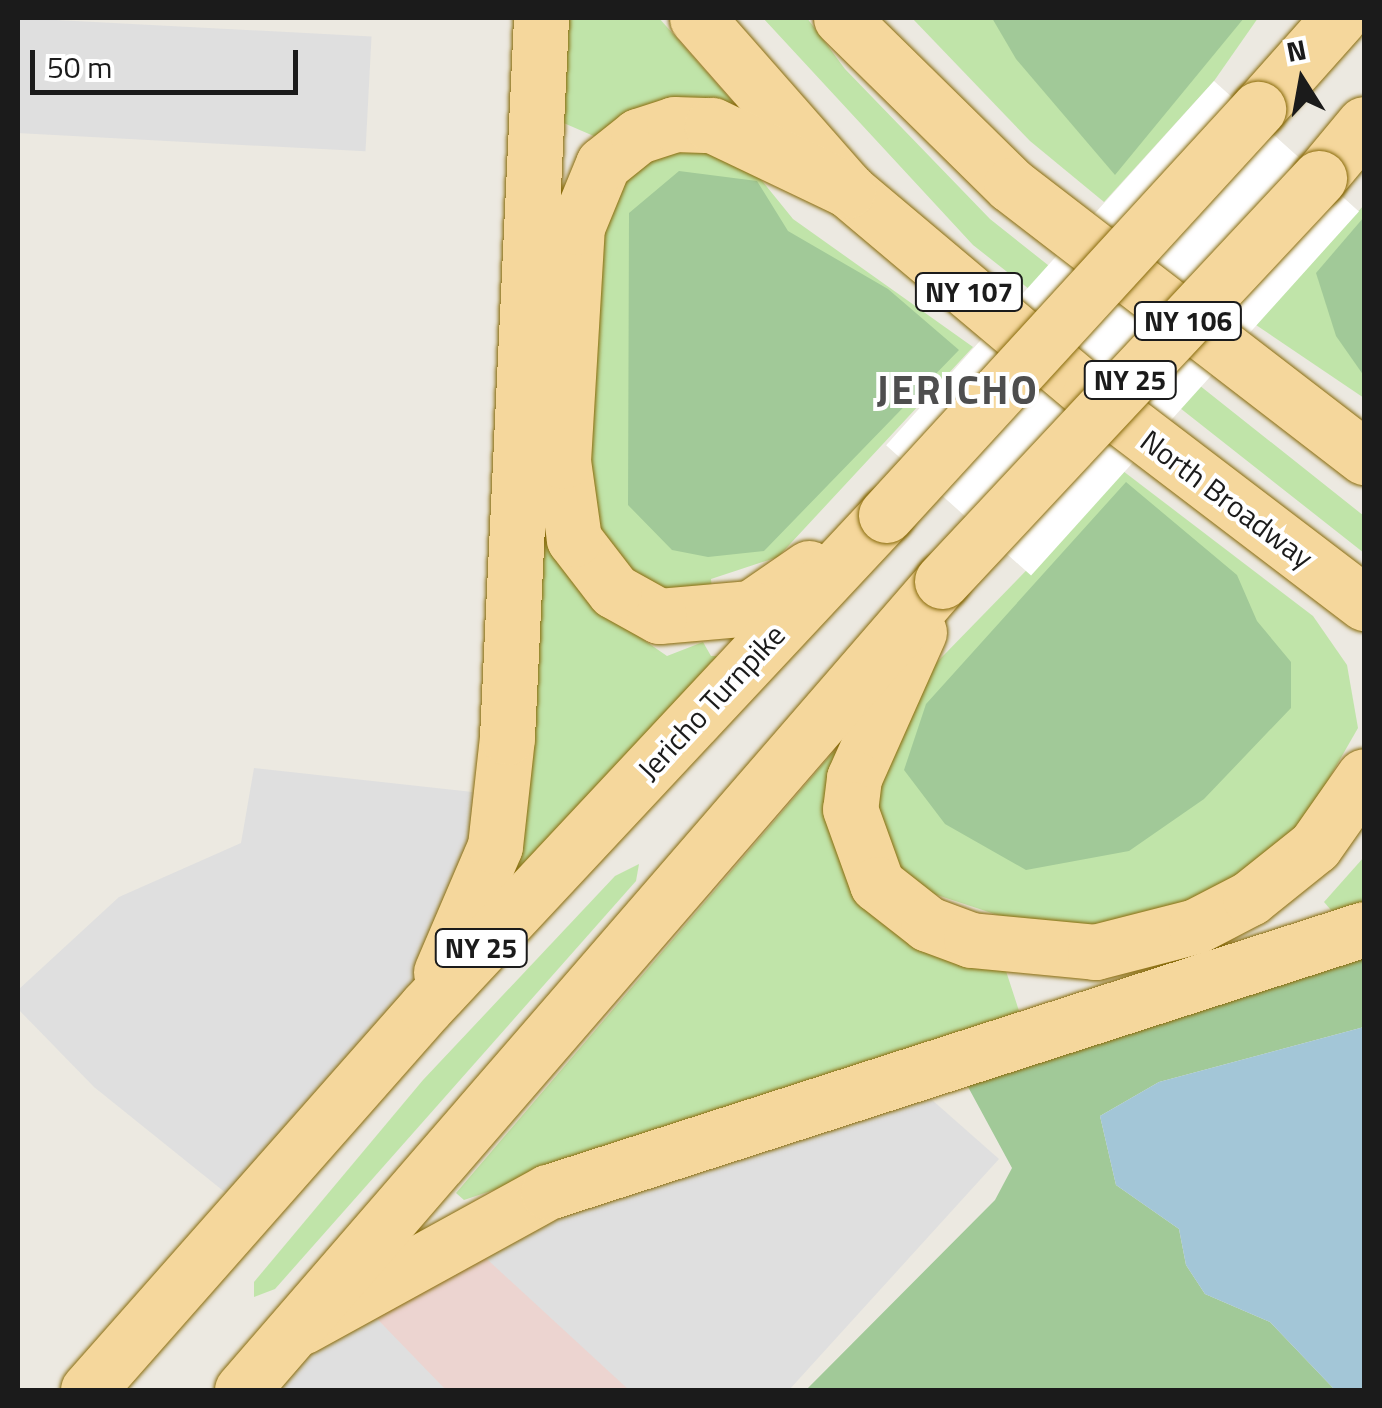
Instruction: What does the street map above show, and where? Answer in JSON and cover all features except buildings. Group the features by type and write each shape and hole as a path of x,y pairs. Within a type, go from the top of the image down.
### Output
{"main road":[{"path":"426,1006 494,846 507,737 541,18"},
{"name":"NY 107","path":"697,18 848,190 1090,394"},
{"path":"743,18 864,159 1090,394"},
{"name":"NY 106","path":"842,18 1011,185 1364,457"},
{"path":"896,18 983,131 1011,185"},
{"path":"1258,109 1301,18"},
{"name":"Jericho Turnpike","path":"88,1390 426,1006 886,515 1339,18"},
{"path":"848,190 712,125 674,124 638,136 604,164 577,227 564,499 574,539 614,591 659,616 751,608 886,515"},
{"name":"NY 25","path":"242,1390 302,1327 942,581 1319,178 1364,124"},
{"name":"North Broadway","path":"1090,394 1361,610"},
{"path":"942,581 854,778 850,809 877,884 928,924 1028,951 1095,952 1196,926 1250,898 1316,846 1364,776"},
{"path":"302,1327 548,1192 1364,929"}],"shaded area":[{"path":"18,18 372,37 365,151 18,133"},
{"path":"254,768 500,795 463,919 247,1210 94,1087 18,1009 18,990 119,897 241,843"},
{"path":"914,1084 999,1159 789,1390 629,1390 464,1238"},
{"path":"524,1221 789,1390 290,1390 367,1315"},
{"path":"356,1297 446,1390 242,1390"}],"green space":[{"path":"557,18 659,18 733,102 723,113 596,137 559,121"},
{"path":"763,18 807,18 845,69 990,219 1364,516 1364,553 973,245"},
{"path":"912,18 1258,18 1214,81 1104,202 1030,141"},
{"path":"992,18 1244,18 1115,175 1016,59"},
{"path":"678,135 750,166 793,219 973,347 778,557 711,579 712,590 677,596 629,572 596,531 584,484 600,205 622,168"},
{"path":"679,171 757,181 788,231 888,289 959,350 764,551 708,557 672,550 628,505 629,213"},
{"path":"1364,205 1364,398 1256,325"},
{"path":"1364,217 1364,376 1336,336 1316,273"},
{"path":"1123,471 1313,616 1347,665 1358,728 1296,836 1210,895 1121,924 1025,924 931,893 884,859 866,797 904,696"},
{"path":"1126,482 1237,575 1257,621 1291,662 1291,708 1204,799 1129,851 1026,870 945,824 904,770 926,704"},
{"path":"538,499 586,600 667,656 703,642 711,656 724,656 492,915"},
{"path":"834,751 844,760 828,813 1005,968 1020,1014 464,1200 456,1193"},
{"path":"1364,857 1364,907 1337,917 1324,902"},
{"path":"639,864 636,881 275,1289 254,1297 254,1282 423,1080 615,876"},
{"path":"1364,955 1364,1027 1159,1082 1100,1116 1116,1185 1179,1229 1186,1265 1205,1294 1270,1322 1335,1390 806,1390 995,1200 1012,1168 967,1085"}],"water":[{"path":"1364,1027 1364,1390 1335,1390 1270,1322 1205,1294 1186,1265 1179,1229 1116,1185 1100,1116 1159,1082"}],"pier":[{"path":"1214,81 1359,211 1031,576 886,445"}],"district":[{"name":"JERICHO","path":"958,390"}]}
